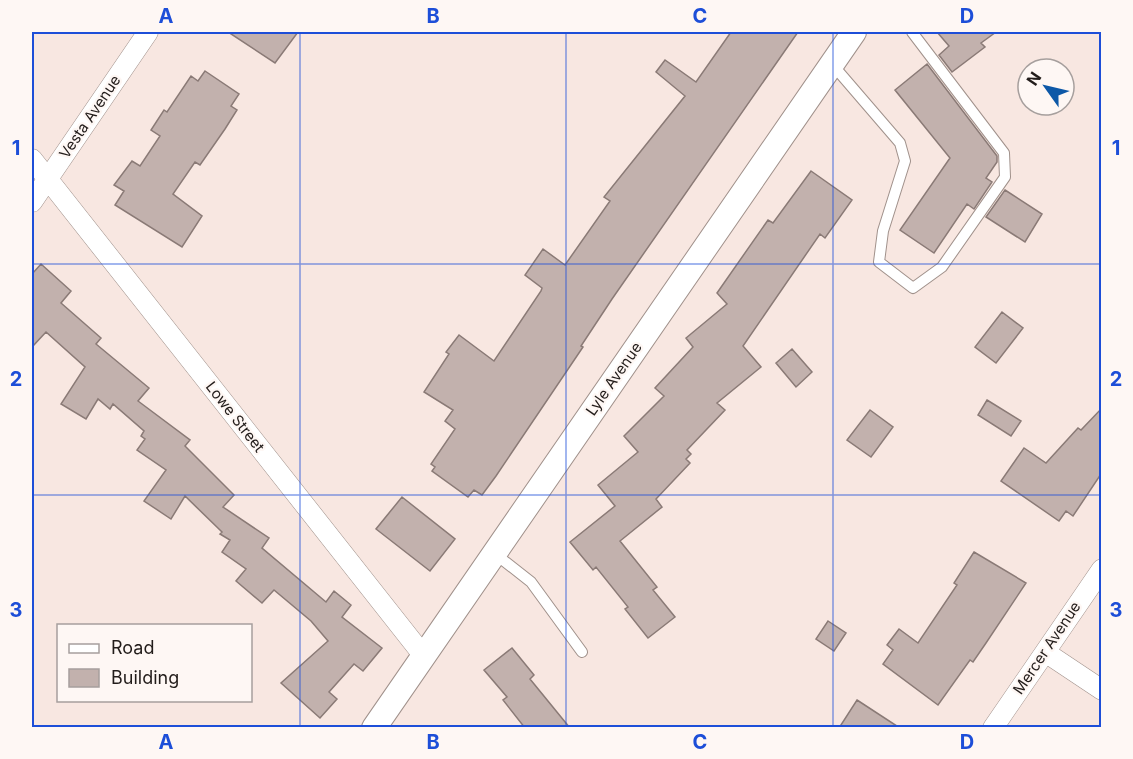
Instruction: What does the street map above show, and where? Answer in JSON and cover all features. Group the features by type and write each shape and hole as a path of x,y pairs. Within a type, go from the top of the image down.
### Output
{"street":[{"name":"Vesta Avenue","path":"32,202 148,32"},
{"name":"Lyle Avenue","path":"374,728 854,32"},
{"name":"Lowe Street","path":"32,159 423,655"},
{"name":"Mercer Avenue","path":"993,728 1101,569"},
{"path":"1045,652 1101,690"}],"lane":[{"path":"832,64 900,143 905,161 884,231 879,262 913,288 942,267 1005,177 1004,153 912,32"},
{"path":"494,553 531,582 582,652"}],"building":[{"path":"228,32 298,32 275,63"},
{"path":"731,32 798,32 612,299 581,346 583,347 496,476 482,495 474,490 468,497 432,471 435,467 431,464 455,429 445,421 453,410 424,392 449,354 446,352 459,335 494,361 541,291 542,288 525,275 543,249 565,265 610,201 604,197 685,96 656,72 665,60 696,82"},
{"path":"937,32 996,32 981,43 985,47 952,72 939,55 949,46"},
{"path":"927,64 997,156 997,162 986,178 992,182 974,209 967,204 934,253 900,230 950,158 895,90"},
{"path":"205,71 239,94 231,106 237,110 200,165 195,162 173,194 202,216 182,247 115,205 124,191 114,185 132,161 140,166 160,136 151,130 164,110 167,112 191,76 198,81"},
{"path":"811,171 852,200 825,238 820,234 743,346 761,367 717,403 725,410 687,450 691,454 686,459 690,463 656,499 662,507 620,541 657,587 653,590 675,617 648,638 625,609 628,607 596,567 593,570 570,542 615,506 598,485 638,452 624,436 664,396 655,388 693,347 686,338 727,304 717,293 768,220 773,223"},
{"path":"1005,190 1042,214 1025,242 986,217"},
{"path":"41,264 71,291 61,303 101,338 96,344 149,388 138,401 190,440 185,446 234,495 223,507 269,538 262,548 326,602 334,591 351,605 342,617 382,648 363,671 354,664 329,692 337,699 320,718 281,683 328,641 311,621 274,590 262,603 236,581 246,569 222,552 230,540 220,534 222,532 185,496 171,519 144,501 166,470 137,450 145,439 141,436 144,431 113,404 110,409 98,399 86,419 61,404 85,367 46,332 32,347 32,274"},
{"path":"1002,312 1023,328 996,363 975,347"},
{"path":"792,349 812,372 796,387 776,363"},
{"path":"987,400 1021,421 1011,436 978,415"},
{"path":"1101,409 1101,474 1073,516 1066,511 1059,521 1001,481 1024,448 1046,463 1078,428 1081,430"},
{"path":"870,410 893,427 871,457 847,440"},
{"path":"402,497 455,539 430,571 376,529"},
{"path":"974,552 1026,583 973,662 970,660 938,705 883,664 893,650 887,645 899,629 918,643 957,585 954,583"},
{"path":"828,621 846,633 834,651 816,639"},
{"path":"512,648 534,675 530,679 570,728 525,728 503,700 507,697 484,670"},
{"path":"857,700 900,728 839,728"}]}
